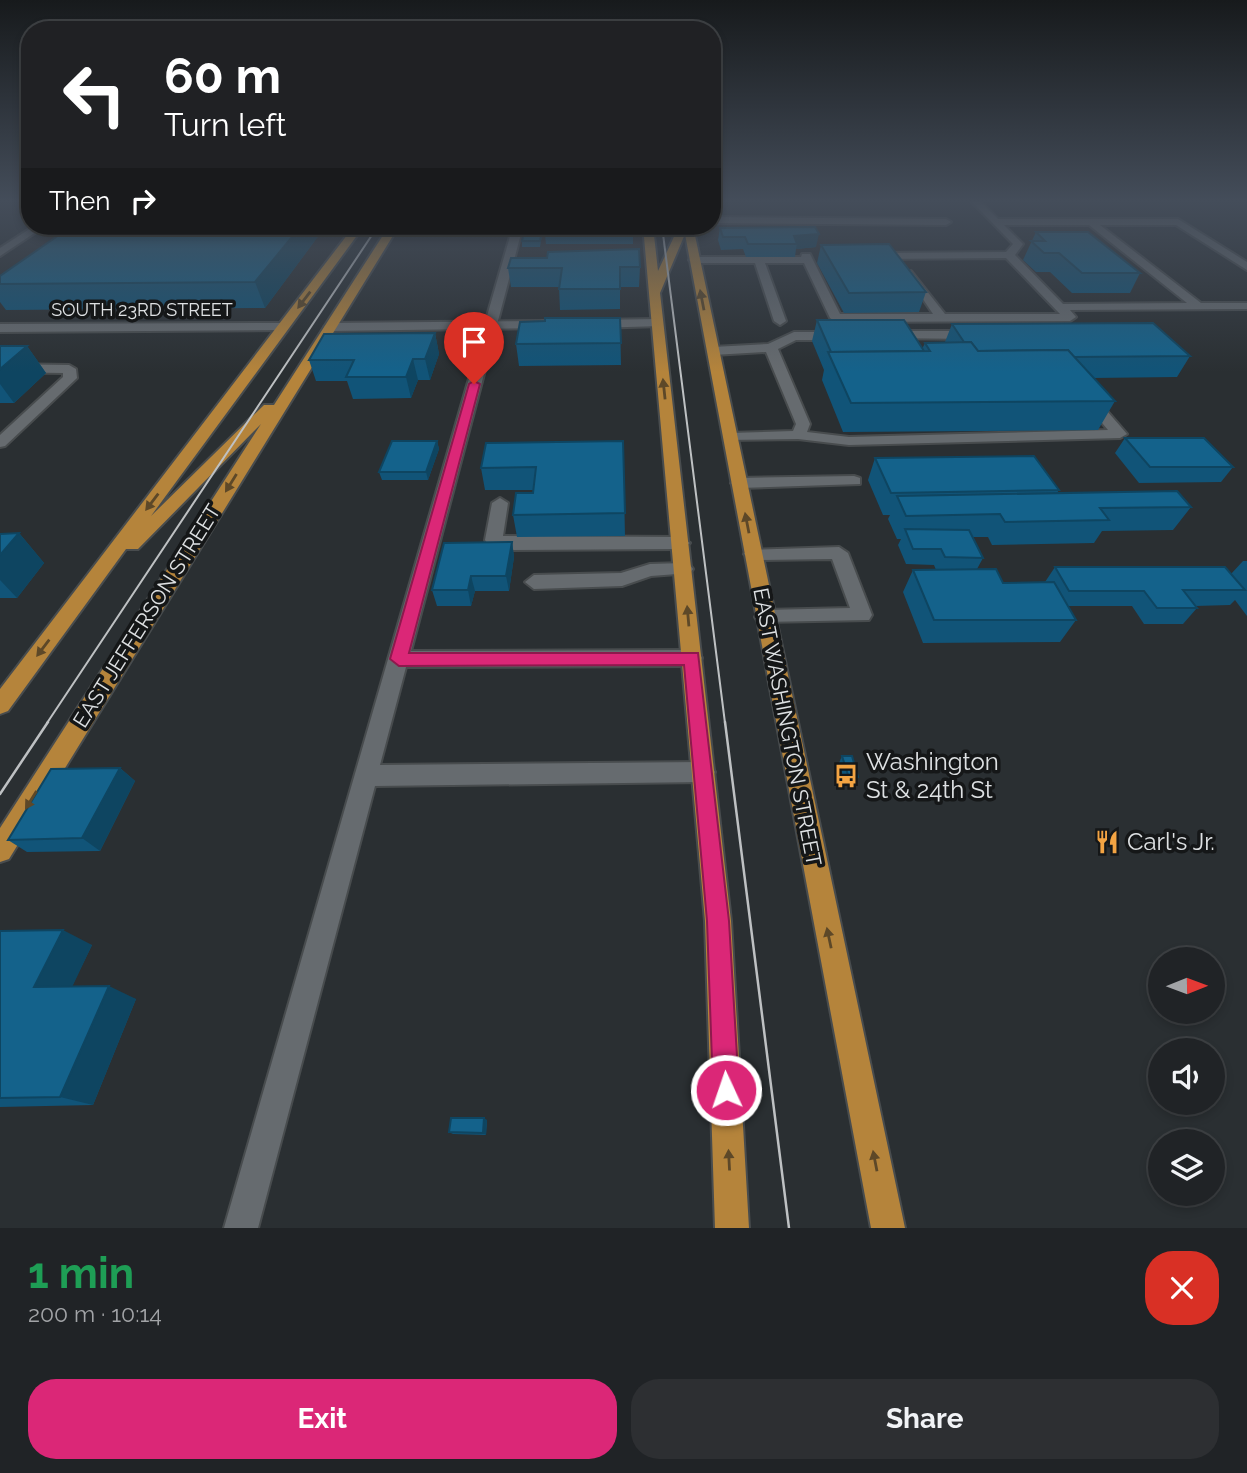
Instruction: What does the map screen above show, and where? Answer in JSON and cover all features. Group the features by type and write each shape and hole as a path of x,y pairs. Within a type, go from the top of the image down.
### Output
{"main road":[{"name":"EAST JEFFERSON STREET","path":"0,705 336,257"},
{"name":"EAST JEFFERSON STREET","path":"0,850 374,257"},
{"name":"EAST WASHINGTON STREET","path":"651,257 718,921 732,1228"},
{"name":"EAST WASHINGTON STREET","path":"655,298 667,257"},
{"name":"EAST WASHINGTON STREET","path":"694,260 888,1228"},
{"name":"EAST JEFFERSON STREET","path":"84,593 295,383"}],"street":[{"path":"241,1228 510,257"},
{"path":"732,260 737,257"},
{"path":"694,260 806,257"},
{"path":"811,257 836,318 1070,317 1011,257"},
{"path":"899,257 942,318"},
{"path":"1136,257 1199,307"},
{"path":"1232,257 1247,267"},
{"path":"758,260 779,321"},
{"path":"1060,307 1247,306"},
{"path":"587,324 657,323"},
{"path":"330,327 559,325"},
{"name":"SOUTH 23RD STREET","path":"0,328 284,326"},
{"path":"871,336 982,335"},
{"path":"713,351 771,348 794,336 858,336"},
{"path":"771,348 803,424 798,435"},
{"path":"0,368 69,369 70,378 0,443"},
{"path":"730,437 798,435 849,441 1121,434 1085,394"},
{"path":"739,483 855,481"},
{"path":"500,503 494,540 514,544 681,543"},
{"path":"753,554 839,553 862,615 765,617"},
{"path":"534,582 622,579 650,570 684,569"},
{"path":"399,659 692,658"},
{"path":"366,776 703,772"}],"building":[{"path":"27,257 275,257 255,282 0,284 0,276"},
{"path":"639,257 640,267 620,267 620,289 559,289 562,268 508,268 511,258"},
{"path":"828,257 899,257 926,292 849,293"},
{"path":"1064,257 1120,257 1140,273 1082,273"},
{"path":"545,318 620,318 621,343 516,344 520,322 545,321"},
{"path":"817,320 904,320 924,351 831,352"},
{"path":"1153,323 1190,356 1074,357 1068,350 978,351 971,342 964,342 952,324"},
{"path":"435,333 425,359 413,359 406,377 346,377 354,360 309,360 324,334"},
{"path":"971,342 978,351 1068,350 1115,401 851,403 828,352 930,351 925,343"},
{"path":"0,346 27,346 0,369"},
{"path":"1125,438 1204,438 1233,467 1150,467"},
{"path":"392,441 437,441 426,472 379,472"},
{"path":"623,441 625,513 513,515 516,493 533,493 536,467 481,468 486,443"},
{"path":"1034,456 1059,490 891,493 875,458"},
{"path":"1177,491 1191,507 1100,508 1109,520 1005,522 1000,514 906,516 897,496"},
{"path":"905,529 969,530 983,558 945,557 941,549 913,549"},
{"path":"19,533 0,555 0,534"},
{"path":"512,542 506,576 471,576 468,590 432,590 444,543"},
{"path":"1055,567 1225,567 1245,590 1183,590 1197,608 1157,608 1144,591 1069,591"},
{"path":"996,569 1003,583 1054,582 1076,620 934,620 913,570"},
{"path":"842,756 852,756 858,777 849,778"},
{"path":"120,768 82,838 8,840 51,769"},
{"path":"63,930 34,987 109,986 60,1097 0,1098 0,931"},
{"path":"451,1118 484,1118 483,1133 449,1132"}],"tram line":[{"path":"47,723 357,257"},
{"path":"666,257 725,723"},
{"path":"0,794 48,722"},
{"path":"725,722 789,1228"}],"place":[{"name":"Washington St & 24th St","path":"846,776"},
{"name":"Carl's Jr.","path":"1107,842"}],"route":[{"path":"474,384 399,659 692,658 718,921 726,1090"}]}
